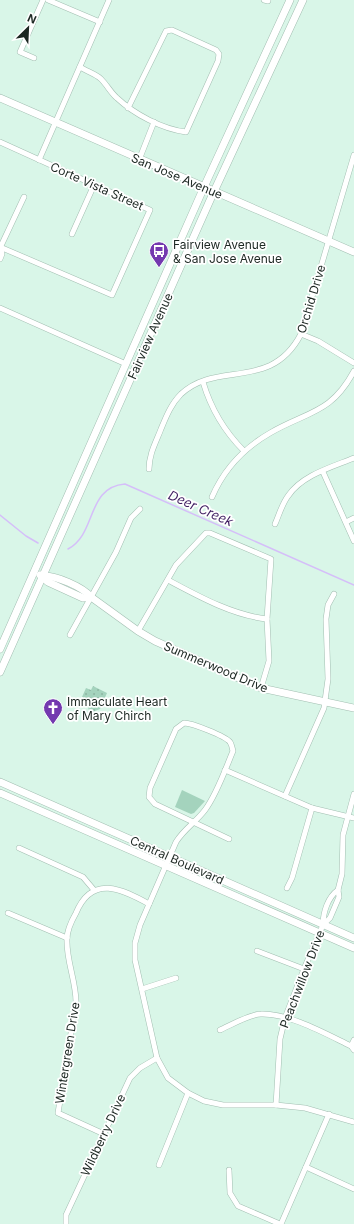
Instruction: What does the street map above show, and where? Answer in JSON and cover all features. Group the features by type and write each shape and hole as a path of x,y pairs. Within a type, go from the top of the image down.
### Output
{"street":[{"path":"34,58 20,52 43,0"},
{"path":"48,0 100,22"},
{"path":"39,160 54,122 109,0"},
{"name":"Fairview Avenue","path":"0,649 204,187 290,0"},
{"name":"Fairview Avenue","path":"0,672 214,191 303,0"},
{"path":"80,67 101,78 115,97 128,108 154,122 178,131 186,132 218,60 219,54 216,50 172,30 166,31 128,108"},
{"name":"San Jose Avenue","path":"0,98 138,160 214,191 354,252"},
{"path":"138,160 154,122"},
{"name":"Corte Vista Street","path":"0,142 150,210 112,295 0,247"},
{"name":"Orchid Drive","path":"149,469 149,458 168,411 185,391 203,382 270,366 291,352 301,334 354,155"},
{"path":"72,234 94,184"},
{"path":"0,259 2,254 0,247 24,197"},
{"path":"0,308 126,364"},
{"path":"301,334 318,341 354,363"},
{"path":"212,497 222,477 244,451 272,432 320,410 343,391 354,371"},
{"path":"203,382 208,398 217,416 232,439 244,451"},
{"path":"275,524 287,497 294,488 303,481 354,458"},
{"path":"323,472 354,541"},
{"path":"70,636 116,552 131,518 140,509"},
{"path":"346,522 354,518"},
{"path":"138,631 184,555 206,533 210,533 271,559 267,619 269,661 261,688"},
{"name":"Summerwood Drive","path":"34,572 43,576 51,575 87,591 91,597 138,631 155,641 261,688 354,708"},
{"path":"168,580 198,596 250,617 267,619"},
{"path":"285,796 324,708 328,679 326,619 328,605 334,594"},
{"path":"229,839 193,822 154,804 150,800 148,794 176,729 184,723 194,725 230,742 232,751 225,770 208,805 193,822 179,836 140,925 135,943 135,960 157,1058 168,1078 188,1093 204,1101 223,1104 276,1105 305,1108 354,1122"},
{"path":"225,770 312,808 354,818"},
{"name":"Central Boulevard","path":"0,782 354,938"},
{"name":"Central Boulevard","path":"0,793 354,948"},
{"name":"Peachwillow Drive","path":"276,1105 280,1039 285,1018 323,925 323,916 333,894 338,890 342,874 343,835 354,794"},
{"path":"287,888 292,878 312,808"},
{"path":"19,848 83,877 94,890 117,888 149,904"},
{"name":"Wintergreen Drive","path":"94,890 80,902 67,938 70,966 76,988 76,1002 58,1113 104,1134"},
{"path":"8,913 67,938"},
{"path":"257,951 304,969"},
{"path":"142,989 176,978"},
{"path":"220,1030 260,1014 285,1018 353,1048 354,1040"},
{"name":"Wildberry Drive","path":"66,1224 66,1215 130,1078 140,1068 157,1058"},
{"path":"159,1165 188,1093"},
{"path":"229,1170 230,1193 238,1206 280,1224 329,1114"},
{"path":"306,1168 354,1189"}],"green space":[{"path":"93,686 107,693 100,709 90,713 85,699 82,697 86,688 91,690"},
{"path":"182,790 205,801 194,813 191,814 175,807"}],"waterway":[{"name":"Deer Creek","path":"68,549 77,542 84,533 97,502 104,493 113,487 125,484 354,585"},
{"name":"Deer Creek","path":"0,515 26,536 38,543"}],"place":[{"name":"Fairview Avenue & San Jose Avenue","path":"159,268"},
{"name":"Immaculate Heart of Mary Chirch","path":"53,725"}]}
